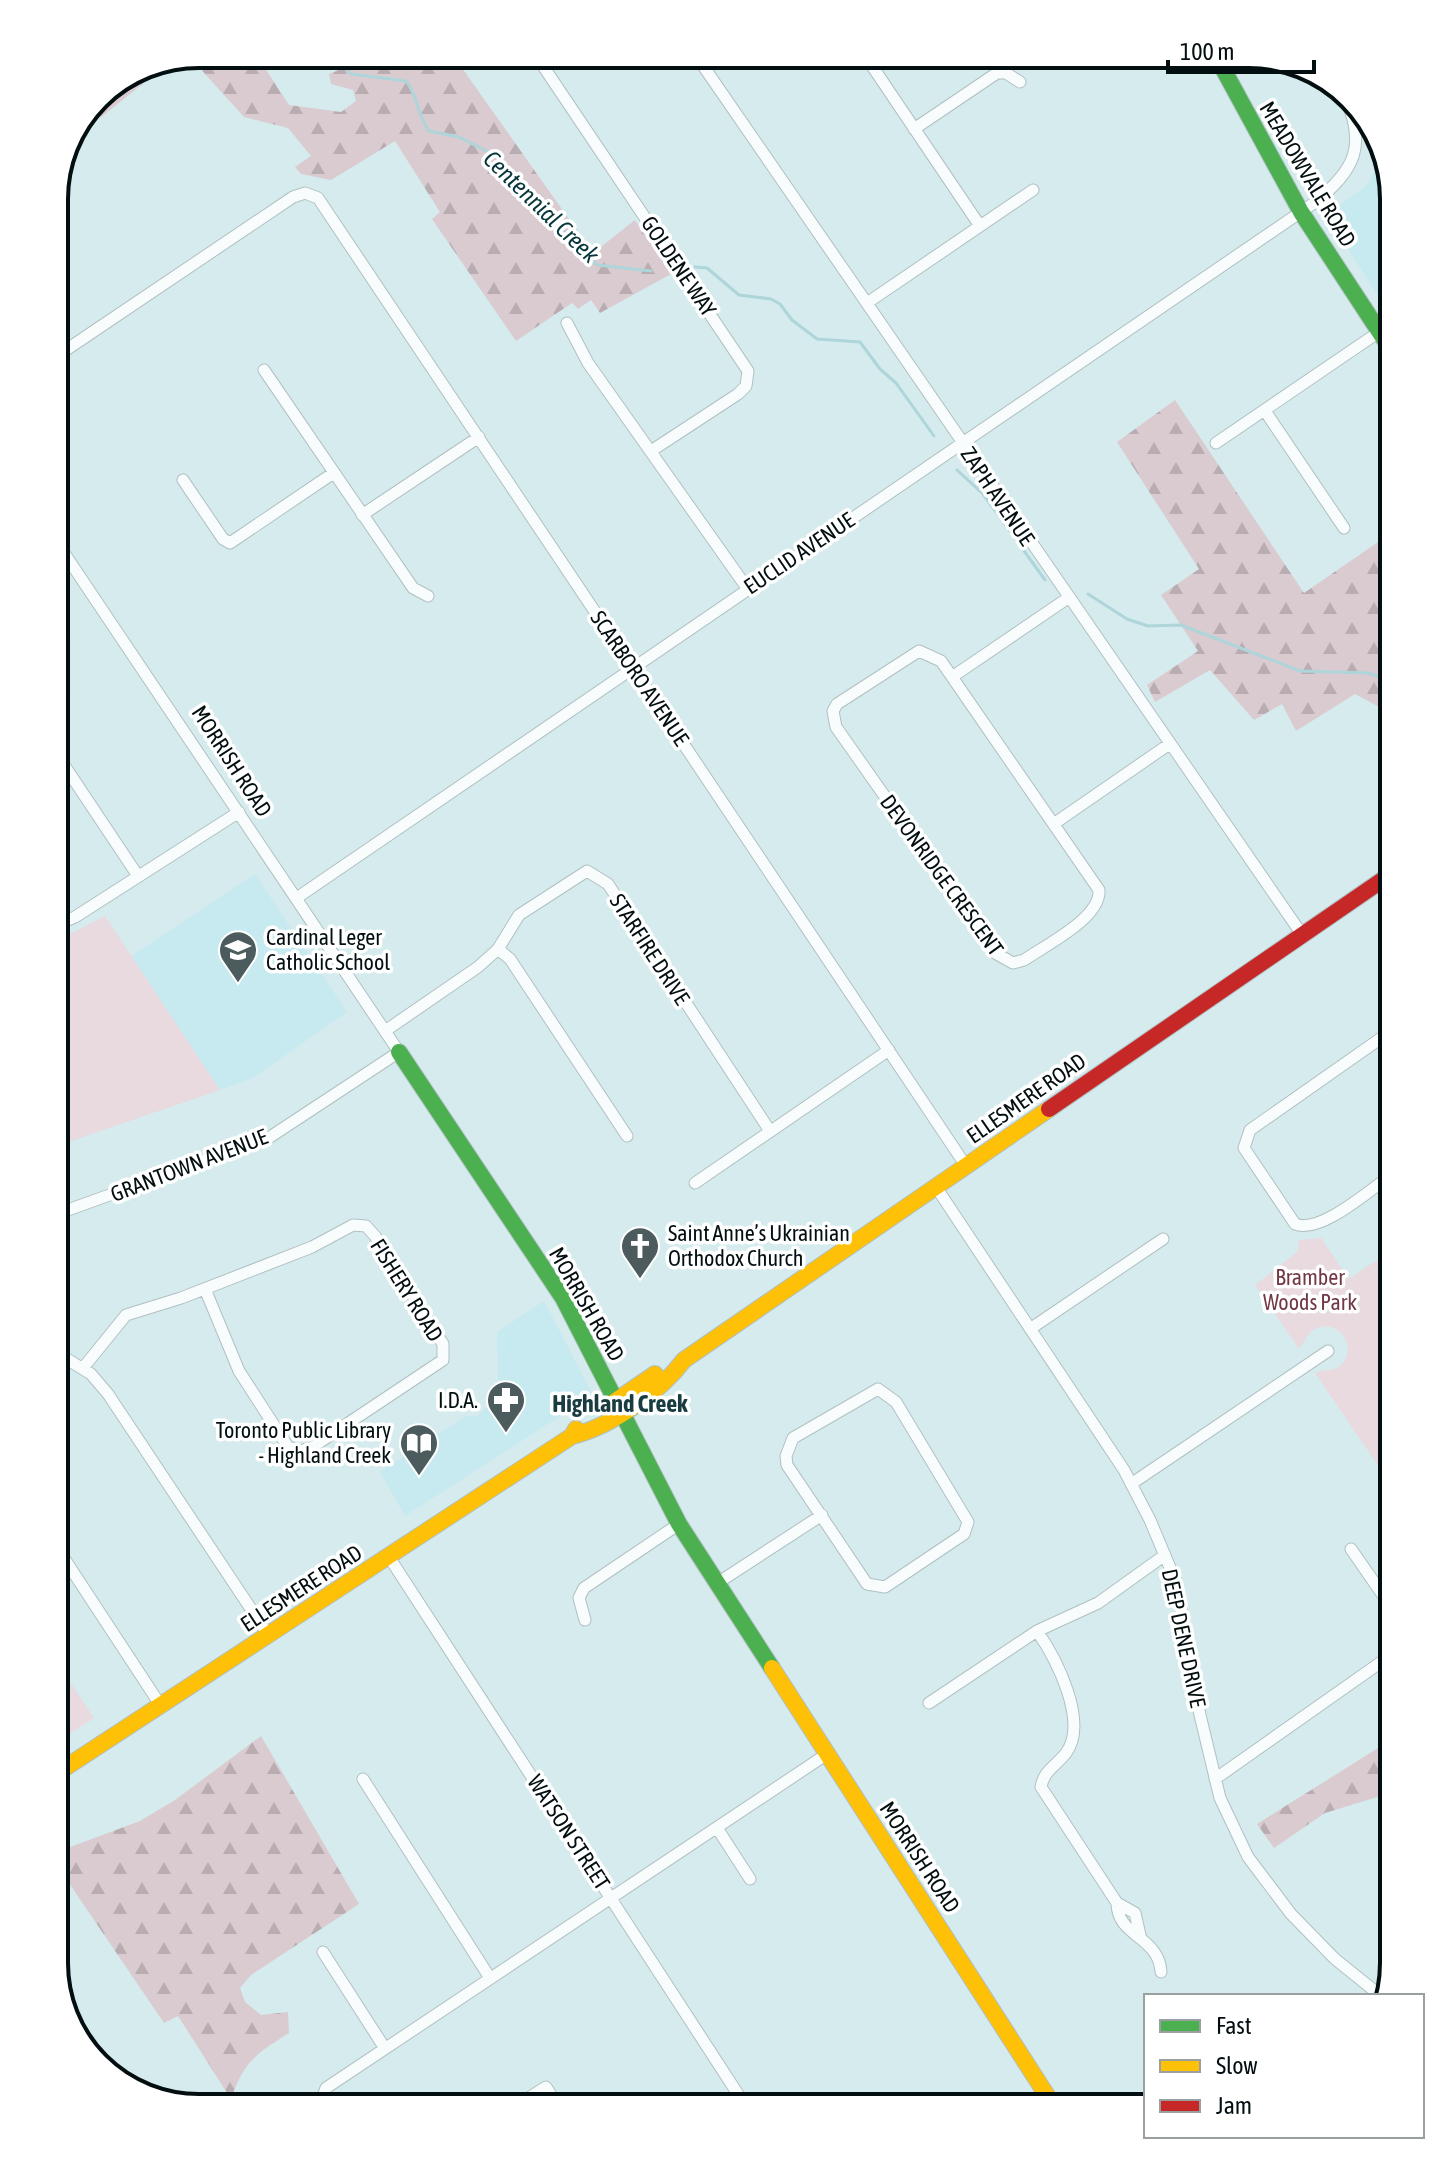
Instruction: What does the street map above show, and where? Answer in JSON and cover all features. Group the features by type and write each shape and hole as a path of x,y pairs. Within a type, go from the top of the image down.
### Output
{"main road":[{"name":"MEADOWVALE ROAD","path":"1223,68 1301,212 1379,332"},
{"name":"ELLESMERE ROAD","path":"68,1766 572,1436 583,1436 618,1406 680,1369 684,1360 1380,882"},
{"name":"MORRISH ROAD","path":"399,1052 563,1298 679,1524 716,1584 1046,2094"}],"street":[{"name":"GOLDENE WAY","path":"544,68 748,371 746,386 738,394 651,451"},
{"name":"ZAPH AVENUE","path":"705,68 1168,745 1303,936"},
{"path":"873,68 980,226"},
{"path":"914,129 997,73 1006,73 1020,82"},
{"name":"EUCLID AVENUE","path":"298,897 1301,212 1331,189 1357,146 1358,133 1353,119"},
{"path":"867,303 1033,190"},
{"name":"SCARBORO AVENUE","path":"68,349 293,197 311,194 322,202 966,1166"},
{"path":"567,323 588,363 747,588"},
{"path":"1216,443 1379,332"},
{"path":"264,370 332,474 413,588 428,596"},
{"path":"1265,411 1344,528"},
{"path":"362,515 479,437"},
{"path":"183,480 223,539 230,543 332,474"},
{"name":"MORRISH ROAD","path":"68,559 298,897 399,1052"},
{"path":"952,677 1068,598"},
{"name":"DEVONRIDGE CRESCENT","path":"919,651 934,655 1055,823 1099,890 1097,907 1024,960 1013,963 1001,960 870,778 840,733 833,711 837,704 919,651"},
{"path":"1055,823 1168,745"},
{"path":"68,771 138,876"},
{"path":"68,920 239,812"},
{"name":"STARFIRE DRIVE","path":"385,1031 478,967 498,949 519,915 587,871 608,884 770,1131"},
{"path":"498,949 510,959 627,1136"},
{"path":"1380,1039 1250,1130 1244,1148 1295,1224 1302,1227 1319,1225 1380,1183"},
{"path":"695,1183 889,1050"},
{"name":"GRANTOWN AVENUE","path":"68,1210 270,1137 399,1052"},
{"name":"DEEP DENE DRIVE","path":"936,1187 1131,1484 1165,1555 1176,1582 1215,1779 1230,1824 1248,1857 1291,1914 1335,1959 1377,1993"},
{"name":"FISHERY ROAD","path":"83,1368 126,1315 205,1289 312,1247 353,1225 366,1226 443,1344 443,1360 311,1448 300,1451 288,1447 250,1390 205,1289"},
{"path":"1030,1329 1163,1239"},
{"path":"1131,1484 1328,1351"},
{"path":"68,1359 83,1368 118,1406 269,1636"},
{"path":"878,1389 896,1402 968,1522 964,1534 885,1587 867,1584 822,1515 787,1465 790,1442 878,1389"},
{"path":"716,1584 822,1515"},
{"path":"585,1620 579,1598 584,1588 679,1524"},
{"path":"1351,1549 1380,1591"},
{"path":"929,1703 1037,1631 1095,1605 1165,1555"},
{"name":"WATSON STREET","path":"389,1557 738,2094"},
{"path":"68,1564 161,1706"},
{"path":"1037,1631 1063,1675 1074,1729 1067,1751 1043,1775 1041,1787 1117,1903 1117,1917 1125,1928 1140,1935 1156,1951 1161,1972"},
{"path":"1215,1779 1380,1663"},
{"path":"324,2094 326,2088 384,2047 827,1754"},
{"path":"363,1779 490,1978"},
{"path":"717,1828 750,1879"},
{"path":"323,1952 384,2047"},
{"path":"535,2094 546,2087 550,2094"}],"shaded area":[{"path":"1377,169 1380,199 1380,298 1326,215 1366,186"},
{"name":"Cardinal Leger Catholic School","path":"255,874 347,1012 253,1078 220,1090 130,957"},
{"path":"544,1301 593,1395 405,1516 380,1472 466,1416 477,1416 490,1404 498,1384 497,1332"}],"green space":[{"path":"200,68 265,68 289,105 341,112 356,101 353,90 331,84 329,74 343,68 462,68 593,253 635,220 671,274 600,313 591,300 578,309 572,303 516,341 432,219 440,212 395,141 331,180 301,174 295,167 311,156 288,128 244,117"},
{"path":"148,79 91,125 113,101"},
{"path":"1175,400 1304,593 1380,541 1380,707 1355,694 1296,731 1282,704 1254,720 1210,670 1155,702 1147,685 1198,651 1161,595 1199,569 1117,442"},
{"path":"105,916 220,1090 68,1142 68,935"},
{"name":"Bramber Woods Park","path":"1321,1238 1349,1279 1380,1258 1380,1468 1315,1373 1337,1368 1346,1359 1348,1351 1344,1337 1331,1327 1323,1326 1312,1331 1299,1349 1255,1285 1297,1252 1299,1240"},
{"path":"68,1679 94,1718 68,1735"},
{"path":"261,1736 359,1904 251,1975 240,1988 245,2002 261,2015 288,2012 289,2033 252,2060 233,2094 228,2094 178,2016 164,2023 68,1882 68,1848 140,1821 175,1800"},
{"path":"1380,1747 1380,1796 1325,1813 1274,1848 1257,1824"}],"waterway":[{"name":"Centennial Creek","path":"345,68 351,74 406,81 429,131 459,137 496,156 525,194 597,265 651,271"},
{"name":"Centennial Creek","path":"695,267 707,268 739,295 771,299 780,304 792,320 817,339 860,342 880,369 896,383 934,436"},
{"name":"Centennial Creek","path":"957,470 983,494 1045,580"},
{"name":"Centennial Creek","path":"1088,594 1127,619 1148,626 1181,625 1300,671 1369,673 1380,677"}],"traffic: fast":[{"path":"1223,68 1301,212 1380,333"},
{"path":"399,1052 563,1298 679,1524 772,1668"}],"traffic: slow":[{"path":"572,1436 603,1424 634,1406 662,1384 684,1360 1049,1109"},
{"path":"611,1404 655,1374"},
{"path":"68,1766 572,1436 576,1429"},
{"path":"772,1668 1046,2094"}],"traffic: jam":[{"path":"1049,1109 1380,882"}],"place":[{"name":"Cardinal Leger Catholic School","path":"238,984"},
{"name":"Saint Anne’s Ukrainian Orthodox Church","path":"640,1280"},
{"name":"I.D.A.","path":"506,1434"},
{"name":"Toronto Public Library - Highland Creek","path":"419,1477"}],"district":[{"name":"Highland Creek","path":"620,1404"}]}
